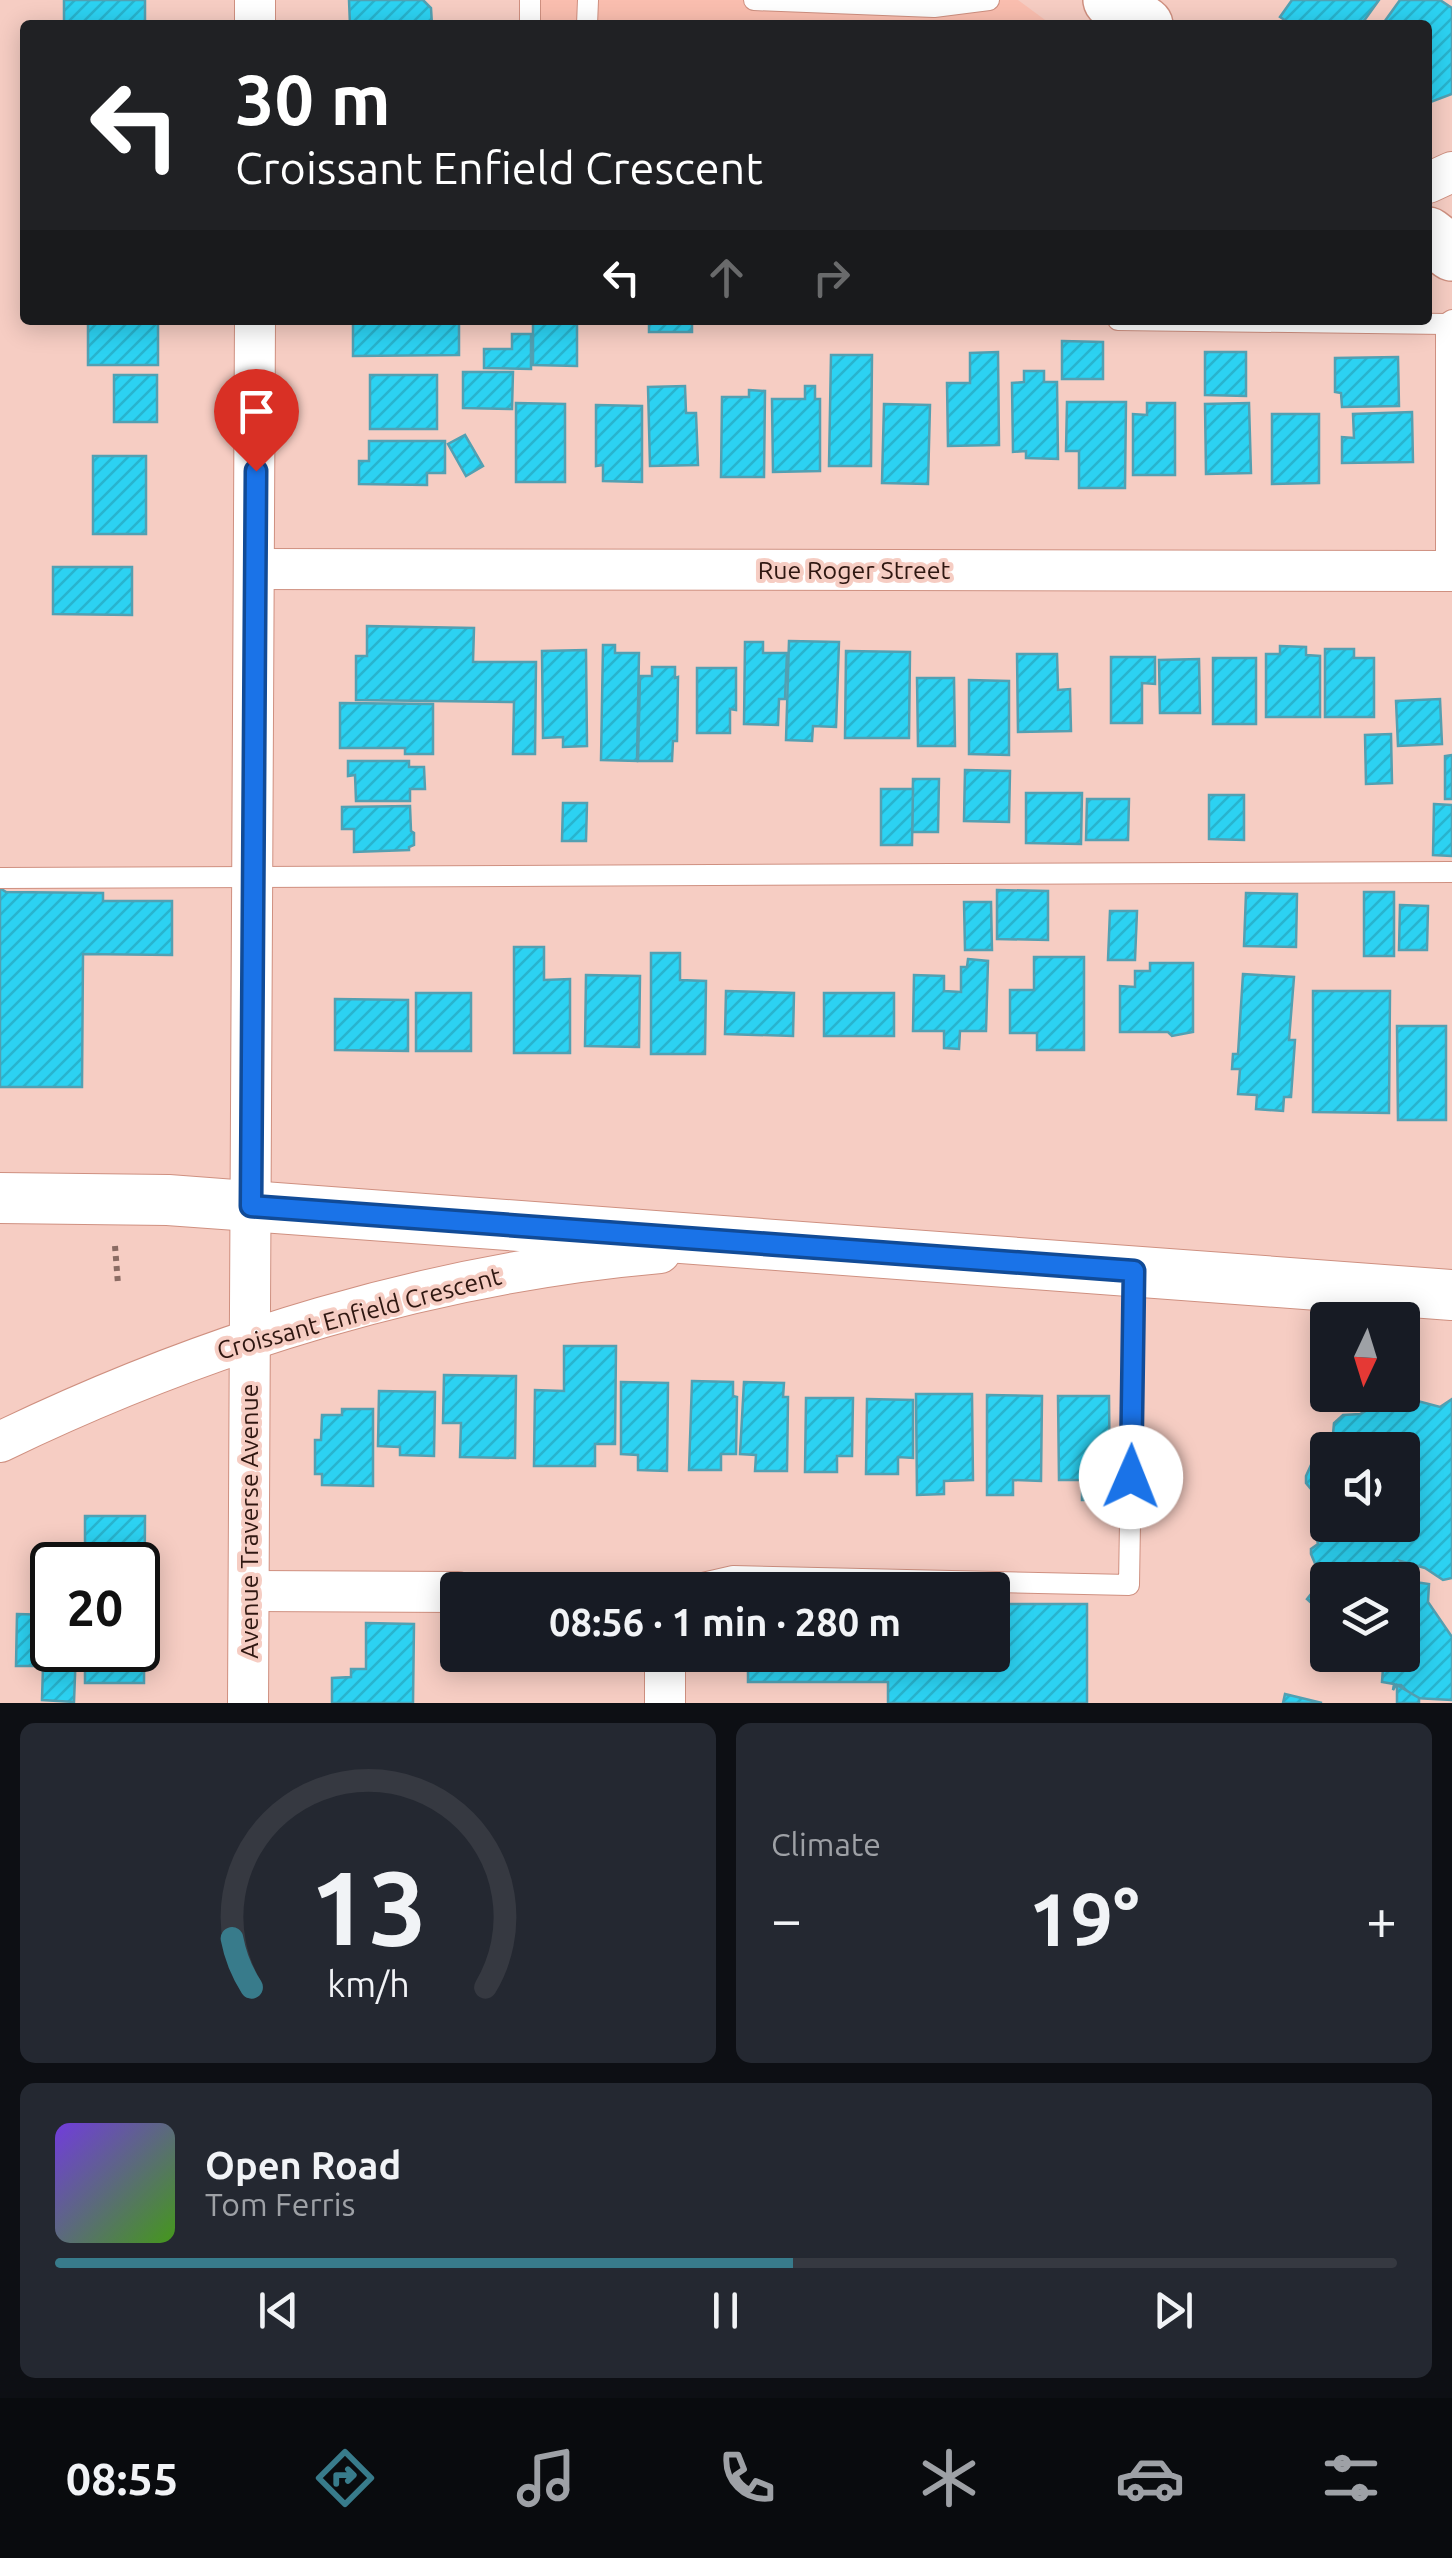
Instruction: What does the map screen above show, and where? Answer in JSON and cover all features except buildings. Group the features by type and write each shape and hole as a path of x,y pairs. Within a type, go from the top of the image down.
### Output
{"highway":[{"path":"1111,0 1138,20"}],"street":[{"name":"Avenue Traverse Avenue","path":"248,1703 256,325"},
{"name":"Rue Roger Street","path":"256,569 1449,571"},
{"path":"0,1198 168,1200 810,1249"},
{"name":"Croissant Enfield Crescent","path":"0,1442 108,1394 250,1340 437,1286 512,1270 678,1251 810,1249 1452,1295"},
{"path":"249,1592 440,1592"},
{"path":"665,1672 665,1703"}],"lane":[{"path":"754,0 934,7 989,0"},
{"path":"1449,322 1449,571"},
{"path":"0,878 1452,872"},
{"path":"1010,1583 1129,1586 1134,1271"}],"shaded area":[{"path":"536,0 1018,0 1045,20 536,20"}],"route":[{"path":"256,471 251,1206 1134,1271 1131,1477"}]}
